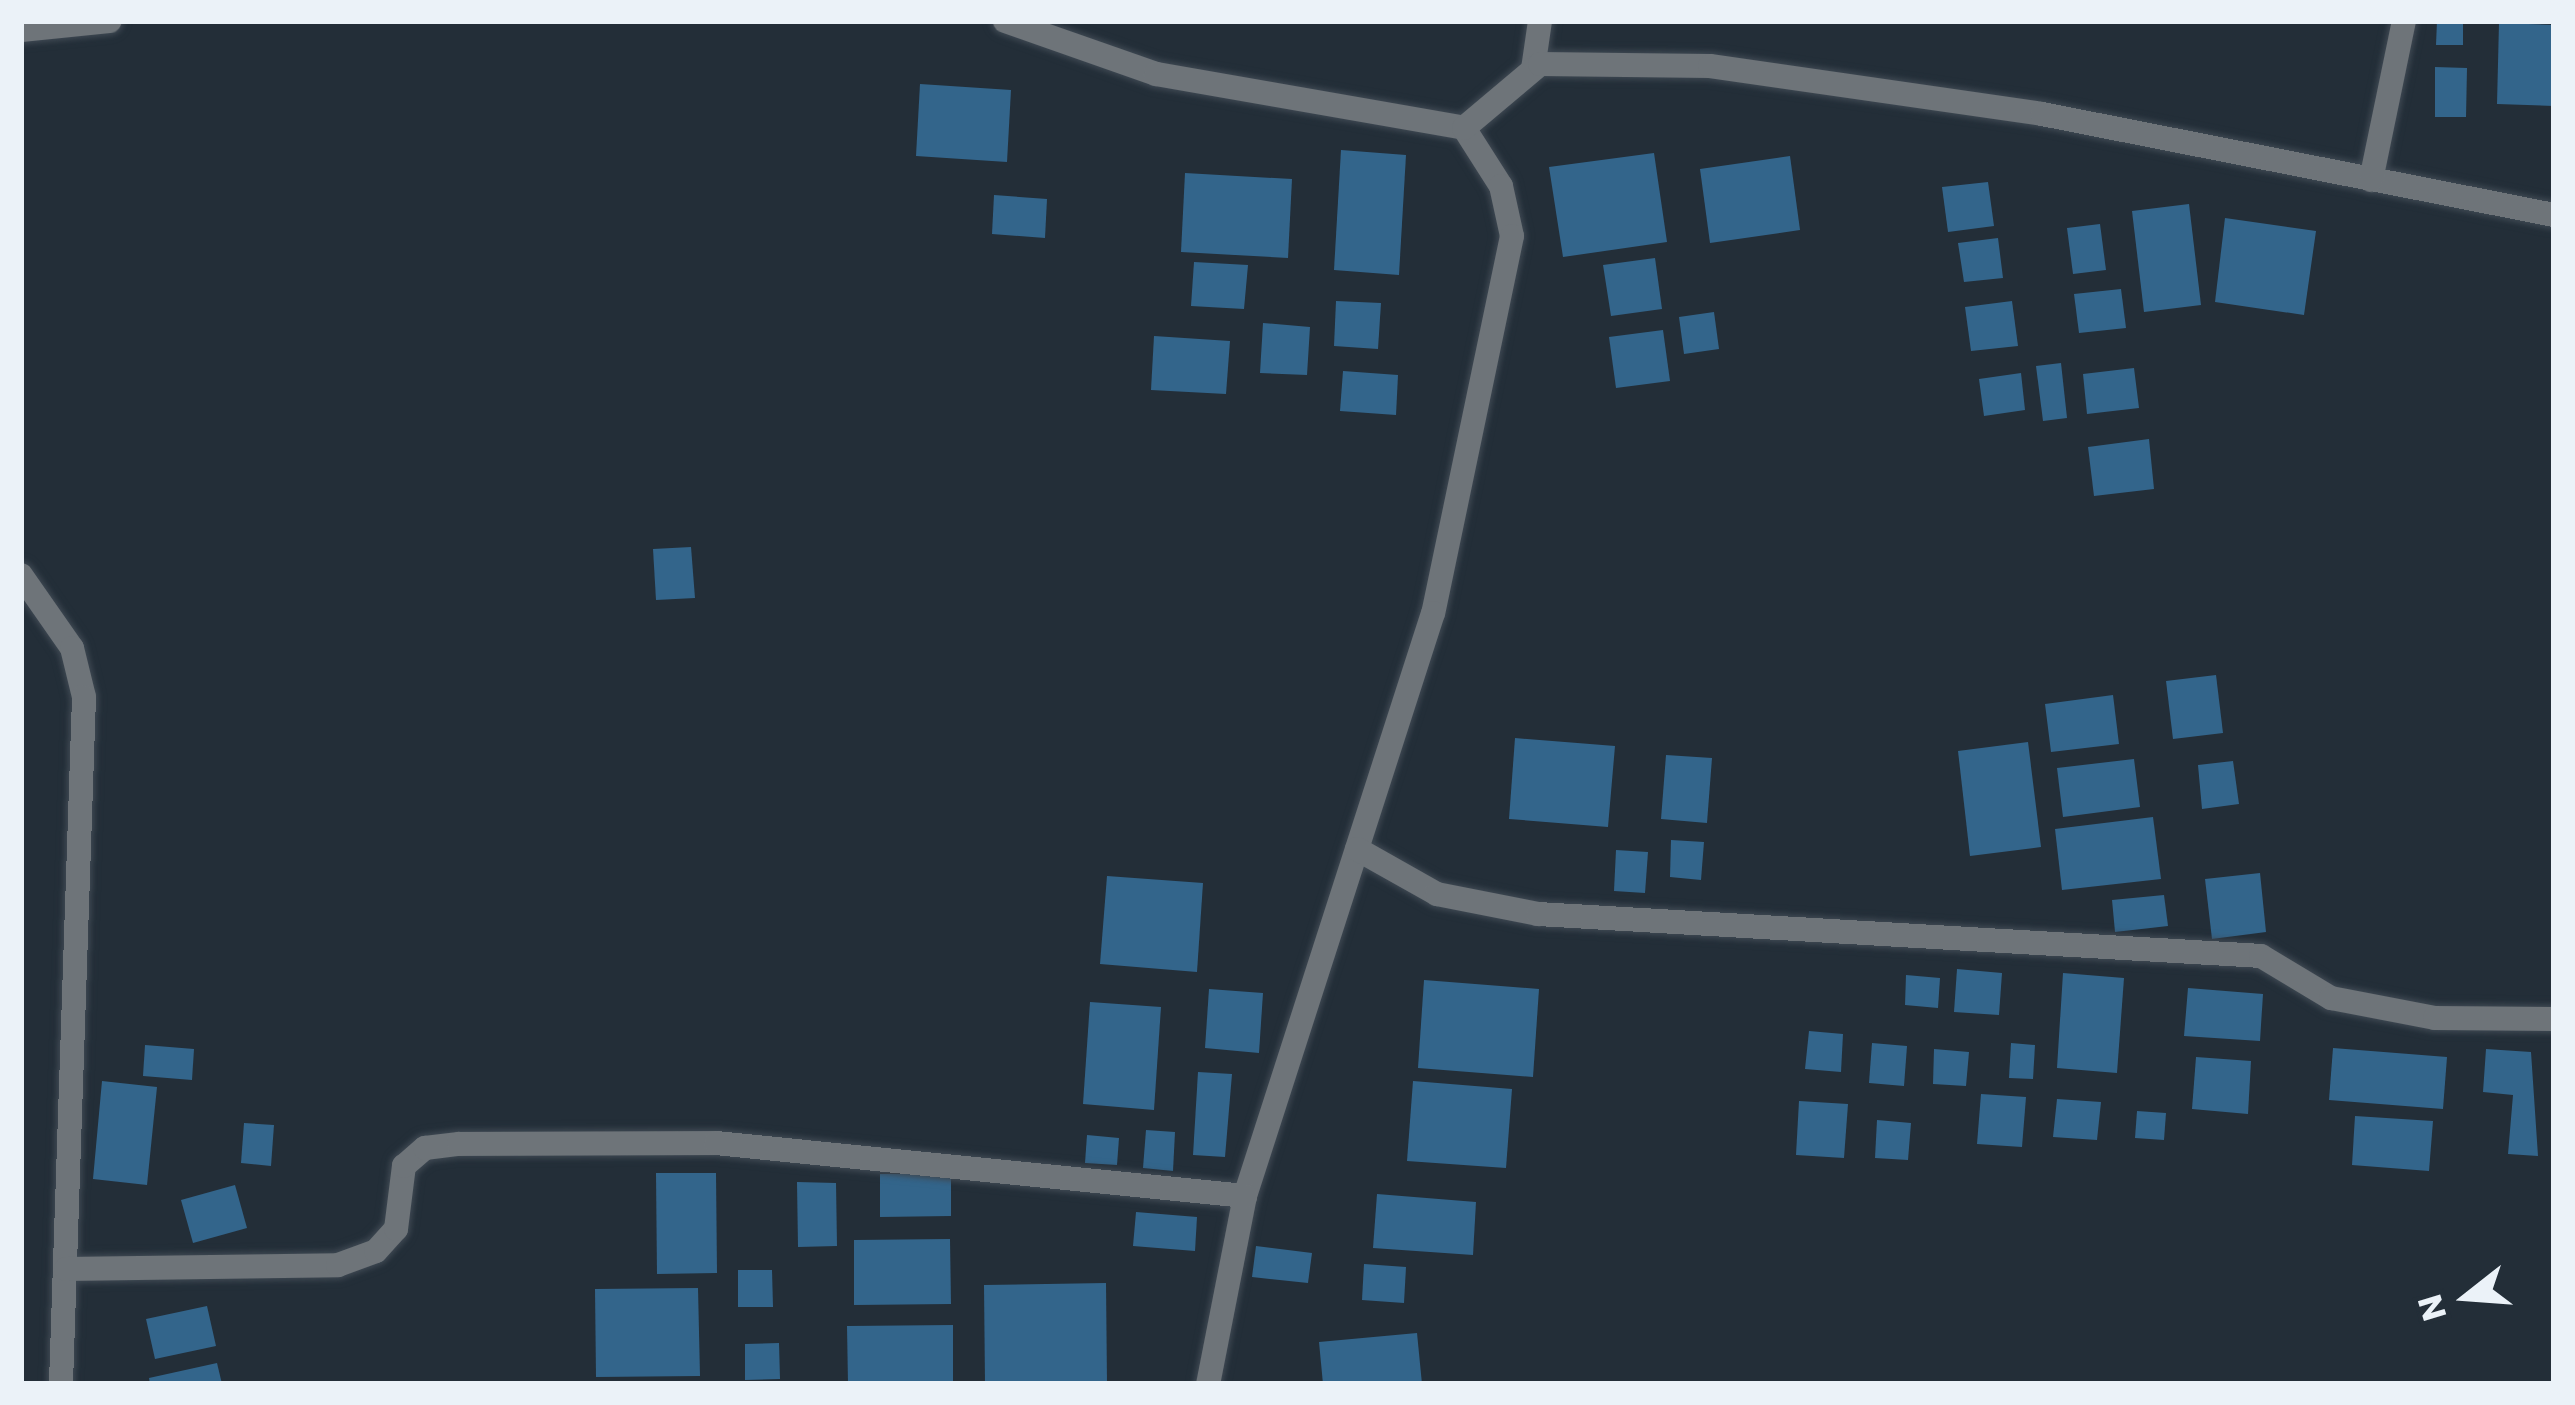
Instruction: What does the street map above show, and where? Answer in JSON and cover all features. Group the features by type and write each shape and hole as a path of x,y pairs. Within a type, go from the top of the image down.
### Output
{"street":[{"path":"21,30 110,21"},
{"path":"1005,21 1156,74 1464,128 1501,186 1512,236 1506,287 1433,613 1246,1196 1208,1384"},
{"path":"1533,69 1540,21"},
{"path":"2372,180 2404,21"},
{"path":"1464,128 1533,69 1563,60 1710,66 2042,114 2554,215"},
{"path":"21,575 72,648 84,697 61,1384"},
{"path":"1357,849 1437,894 1538,914 2261,956 2331,998 2435,1018 2554,1019"},
{"path":"66,1269 338,1264 376,1251 396,1229 404,1166 425,1148 459,1144 716,1144 1246,1196"}],"building":[{"path":"2437,21 2463,21 2463,45 2436,45"},
{"path":"2499,23 2554,25 2554,106 2497,104"},
{"path":"2435,67 2467,68 2466,117 2435,117"},
{"path":"920,84 1011,90 1007,162 916,156"},
{"path":"1341,150 1406,155 1399,275 1334,270"},
{"path":"1654,153 1667,242 1563,257 1549,167"},
{"path":"1790,156 1800,230 1710,243 1700,169"},
{"path":"1185,173 1292,179 1288,258 1181,252"},
{"path":"1988,182 1994,226 1948,232 1942,187"},
{"path":"994,195 1047,199 1045,238 992,234"},
{"path":"2189,204 2201,305 2144,312 2132,211"},
{"path":"2225,218 2316,231 2304,315 2215,302"},
{"path":"2100,224 2106,270 2073,274 2067,228"},
{"path":"1998,238 2003,278 1964,282 1958,243"},
{"path":"1655,258 1662,309 1611,316 1603,265"},
{"path":"1194,262 1248,265 1244,309 1191,306"},
{"path":"2121,289 2126,328 2079,333 2074,294"},
{"path":"1336,301 1381,303 1378,349 1334,346"},
{"path":"2012,301 2018,346 1971,351 1965,307"},
{"path":"1714,312 1719,349 1684,354 1679,317"},
{"path":"1263,323 1310,327 1307,375 1260,373"},
{"path":"1663,330 1670,381 1616,388 1609,337"},
{"path":"1154,336 1230,341 1226,394 1151,390"},
{"path":"2061,363 2067,418 2043,421 2036,366"},
{"path":"2134,368 2139,408 2087,414 2083,374"},
{"path":"1343,371 1398,375 1396,415 1340,411"},
{"path":"2021,373 2025,410 1984,416 1979,379"},
{"path":"2149,439 2154,489 2094,496 2088,447"},
{"path":"691,547 695,598 656,600 653,549"},
{"path":"2216,675 2223,733 2173,739 2166,681"},
{"path":"2113,695 2119,744 2051,752 2045,704"},
{"path":"1515,738 1615,746 1608,827 1509,819"},
{"path":"2028,742 2041,847 1970,856 1958,751"},
{"path":"1666,755 1712,758 1707,823 1661,819"},
{"path":"2134,759 2140,807 2063,817 2057,768"},
{"path":"2233,761 2239,804 2202,809 2198,765"},
{"path":"2153,817 2161,879 2062,890 2055,829"},
{"path":"1671,840 1704,842 1701,880 1670,877"},
{"path":"1616,850 1648,852 1645,893 1614,891"},
{"path":"2260,873 2266,932 2212,939 2205,879"},
{"path":"1107,876 1203,883 1197,972 1100,964"},
{"path":"2164,895 2168,926 2115,932 2112,900"},
{"path":"1957,969 2002,973 1999,1015 1954,1012"},
{"path":"2063,973 2124,978 2117,1073 2057,1068"},
{"path":"1906,975 1940,978 1938,1008 1905,1005"},
{"path":"1424,980 1539,989 1533,1077 1418,1068"},
{"path":"2188,988 2263,994 2260,1041 2184,1036"},
{"path":"1209,989 1263,993 1259,1053 1205,1048"},
{"path":"1090,1002 1161,1007 1154,1110 1083,1104"},
{"path":"1809,1031 1843,1034 1841,1072 1805,1069"},
{"path":"1872,1043 1907,1046 1904,1086 1869,1083"},
{"path":"2011,1043 2035,1045 2033,1079 2009,1078"},
{"path":"145,1045 194,1049 192,1080 143,1076"},
{"path":"2333,1048 2447,1057 2443,1109 2329,1100"},
{"path":"1934,1049 1969,1052 1966,1086 1933,1084"},
{"path":"2486,1049 2531,1052 2538,1156 2508,1154 2513,1095 2483,1092"},
{"path":"2196,1057 2251,1061 2248,1114 2192,1109"},
{"path":"1198,1072 1232,1074 1225,1157 1193,1155"},
{"path":"102,1081 157,1087 147,1185 93,1179"},
{"path":"1413,1081 1512,1089 1506,1168 1407,1161"},
{"path":"1981,1094 2026,1097 2022,1147 1977,1144"},
{"path":"2057,1099 2101,1102 2097,1140 2053,1137"},
{"path":"1799,1101 1848,1104 1844,1158 1796,1155"},
{"path":"2137,1111 2166,1113 2164,1140 2135,1138"},
{"path":"2355,1116 2433,1121 2429,1171 2352,1165"},
{"path":"1877,1120 1911,1123 1908,1160 1875,1158"},
{"path":"244,1123 274,1125 271,1166 241,1163"},
{"path":"1146,1130 1175,1132 1173,1171 1143,1168"},
{"path":"1087,1135 1119,1138 1117,1165 1085,1163"},
{"path":"656,1173 716,1173 717,1273 657,1274"},
{"path":"880,1174 951,1174 951,1216 880,1217"},
{"path":"797,1182 836,1183 837,1246 798,1247"},
{"path":"235,1185 247,1228 193,1243 181,1200"},
{"path":"1377,1194 1476,1202 1473,1255 1373,1248"},
{"path":"1136,1212 1197,1217 1195,1251 1133,1246"},
{"path":"950,1239 951,1304 854,1305 854,1240"},
{"path":"1256,1246 1312,1253 1308,1283 1252,1277"},
{"path":"1364,1264 1406,1267 1404,1303 1362,1300"},
{"path":"738,1270 772,1270 773,1307 738,1307"},
{"path":"1106,1283 1107,1384 985,1384 984,1285"},
{"path":"698,1288 700,1376 596,1377 595,1289"},
{"path":"207,1306 216,1346 155,1359 146,1319"},
{"path":"953,1325 953,1384 848,1384 847,1326"},
{"path":"1417,1333 1422,1384 1323,1384 1319,1342"},
{"path":"779,1343 780,1379 745,1380 745,1344"},
{"path":"217,1363 222,1384 150,1384 149,1378"}]}
